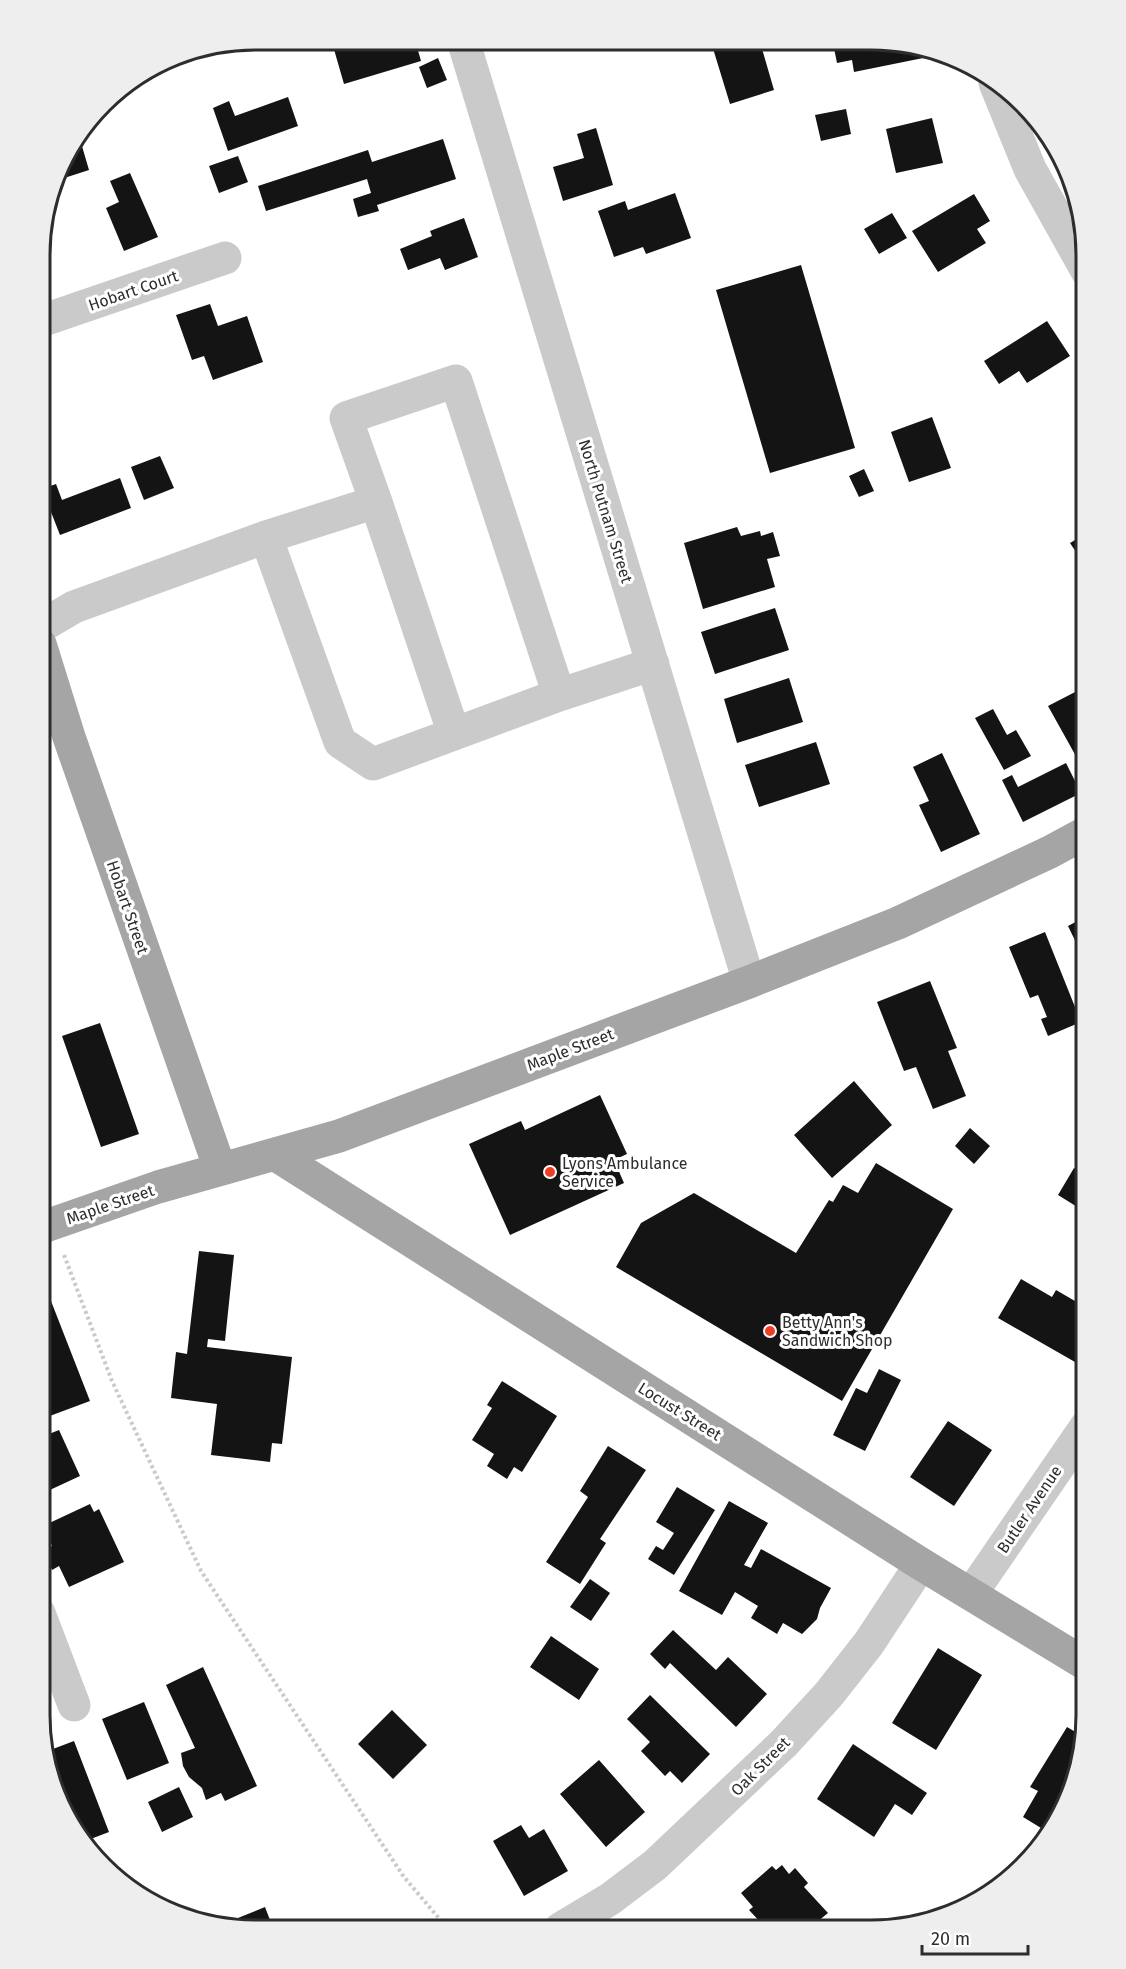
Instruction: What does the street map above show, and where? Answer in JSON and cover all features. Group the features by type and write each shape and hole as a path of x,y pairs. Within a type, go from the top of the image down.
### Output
{"main road":[{"name":"Hobart Street","path":"50,676 69,737 220,1169"},
{"name":"Maple Street","path":"50,1224 141,1192 339,1136 749,982 898,923 1076,838"},
{"name":"Locust Street","path":"276,1155 921,1564 1076,1658"}],"street":[{"name":"North Putnam Street","path":"466,50 749,982"},
{"path":"1000,95 1030,169 1076,251"},
{"name":"Hobart Court","path":"50,318 225,258"},
{"path":"454,734 346,418 456,381 559,695"},
{"path":"50,621 74,607 266,537 376,502"},
{"path":"266,537 340,742 373,764 559,695 653,664"},
{"name":"Butler Avenue","path":"971,1594 1076,1441"},
{"name":"Oak Street","path":"575,1920 610,1899 655,1865 784,1743 829,1694 869,1643 921,1564"},
{"path":"50,1642 74,1705"}],"path":[{"path":"66,1263 112,1382 201,1571 404,1877 440,1920"}],"building":[{"path":"334,50 418,50 421,61 344,84"},
{"path":"713,50 762,50 774,90 730,104"},
{"path":"834,50 898,51 927,57 854,72 852,60 837,63"},
{"path":"438,58 447,80 427,88 419,67"},
{"path":"288,97 298,126 228,151 213,108 229,101 235,116"},
{"path":"846,109 851,134 821,141 815,115"},
{"path":"932,118 943,163 896,173 886,129"},
{"path":"596,128 613,185 563,201 553,167 584,158 577,134"},
{"path":"443,139 456,179 377,205 379,211 358,217 353,199 371,193 367,179 266,211 258,186 368,150 372,162"},
{"path":"82,145 89,170 64,178"},
{"path":"238,156 248,182 219,193 209,166"},
{"path":"130,173 158,237 124,251 106,208 119,202 110,181"},
{"path":"675,193 691,238 646,254 643,247 614,257 598,211 625,201 628,210"},
{"path":"974,194 990,221 977,229 986,243 938,272 912,231"},
{"path":"892,213 907,238 879,254 864,229"},
{"path":"464,218 478,257 445,270 440,258 408,270 400,249 432,236 430,231"},
{"path":"801,265 855,448 770,473 716,290"},
{"path":"210,304 218,326 247,316 263,362 213,380 204,356 192,360 176,315"},
{"path":"1047,321 1070,356 1027,383 1019,371 999,384 984,361"},
{"path":"932,417 951,468 909,482 891,432"},
{"path":"160,456 174,488 144,500 131,467"},
{"path":"864,469 874,491 859,497 849,476"},
{"path":"120,478 131,508 60,535 50,509 50,486 56,484 62,500"},
{"path":"737,527 741,536 760,531 761,536 773,532 780,556 767,559 775,587 703,609 684,543"},
{"path":"1076,539 1076,552 1070,543"},
{"path":"775,608 789,650 715,674 701,632"},
{"path":"789,678 803,722 737,743 724,699"},
{"path":"1076,692 1076,756 1048,706"},
{"path":"993,709 1007,735 1016,730 1031,756 1004,770 975,718"},
{"path":"816,742 830,784 759,807 745,765"},
{"path":"942,753 980,834 941,852 919,805 929,801 913,767"},
{"path":"1066,763 1076,783 1076,796 1023,822 1002,780 1012,775 1018,787"},
{"path":"1076,922 1076,942 1068,926"},
{"path":"1045,932 1076,1010 1076,1024 1048,1036 1041,1019 1047,1017 1038,995 1030,998 1009,947"},
{"path":"930,981 957,1048 948,1051 966,1096 933,1109 916,1067 904,1071 877,1002"},
{"path":"100,1023 139,1134 101,1147 62,1036"},
{"path":"854,1081 892,1125 832,1178 794,1135"},
{"name":"Lyons Ambulance Service","path":"600,1095 627,1154 614,1160 624,1183 510,1235 469,1144 521,1121 525,1130"},
{"path":"970,1128 990,1146 974,1164 955,1146"},
{"path":"876,1163 953,1209 842,1401 616,1267 641,1223 694,1193 796,1253 829,1200 833,1202 843,1185 858,1193"},
{"path":"1074,1168 1076,1169 1076,1206 1058,1195"},
{"path":"199,1251 234,1255 225,1341 208,1339 207,1347 292,1357 282,1444 272,1443 270,1462 211,1455 217,1404 171,1398 176,1352 187,1354"},
{"path":"1021,1279 1052,1297 1056,1290 1076,1302 1076,1360 1075,1362 998,1318"},
{"path":"50,1301 90,1401 50,1416"},
{"path":"879,1369 901,1380 865,1451 833,1435 856,1388 867,1393"},
{"path":"502,1381 557,1416 522,1472 514,1467 507,1479 487,1466 494,1454 472,1440 492,1408 487,1405"},
{"path":"948,1421 992,1450 954,1506 910,1477"},
{"path":"59,1430 80,1476 50,1490 50,1434"},
{"path":"608,1446 646,1470 600,1539 606,1543 580,1584 546,1562 588,1497 580,1491"},
{"path":"677,1487 715,1510 674,1575 648,1559 656,1546 663,1550 674,1533 656,1522"},
{"path":"729,1501 768,1523 744,1565 751,1568 761,1549 831,1588 817,1619 802,1634 783,1623 777,1634 751,1618 758,1606 735,1592 722,1615 679,1591"},
{"path":"90,1504 94,1512 99,1509 124,1562 69,1587 59,1566 52,1570 50,1566 50,1547 52,1546 50,1523"},
{"path":"590,1579 610,1593 591,1621 570,1607"},
{"path":"673,1630 716,1670 728,1657 767,1694 736,1727 670,1663 665,1669 650,1654"},
{"path":"551,1636 599,1669 579,1700 530,1667"},
{"path":"938,1648 982,1675 936,1750 892,1723"},
{"path":"203,1667 257,1786 225,1801 221,1793 206,1800 202,1788 189,1777 183,1766 181,1753 195,1748 166,1685"},
{"path":"650,1695 710,1754 682,1783 670,1771 665,1776 641,1751 650,1742 627,1719"},
{"path":"144,1702 169,1763 127,1780 102,1719"},
{"path":"392,1710 427,1745 393,1779 358,1744"},
{"path":"1067,1727 1076,1732 1070,1767 1061,1793 1049,1817 1033,1840 1041,1828 1023,1817 1038,1791 1030,1787"},
{"path":"74,1741 109,1832 92,1839 84,1828 60,1780 52,1749"},
{"path":"853,1744 927,1793 912,1815 895,1804 874,1837 817,1799"},
{"path":"599,1760 645,1812 606,1847 560,1794"},
{"path":"179,1787 193,1817 162,1832 148,1802"},
{"path":"521,1825 529,1838 544,1829 568,1871 524,1896 493,1841"},
{"path":"782,1865 789,1874 795,1868 808,1883 804,1887 828,1913 819,1920 758,1920 749,1910 753,1907 741,1893 772,1866 776,1870"},
{"path":"265,1907 270,1920 255,1920 236,1919"}],"place":[{"name":"Lyons Ambulance Service","path":"550,1172"},
{"name":"Betty Ann's Sandwich Shop","path":"770,1331"}]}
